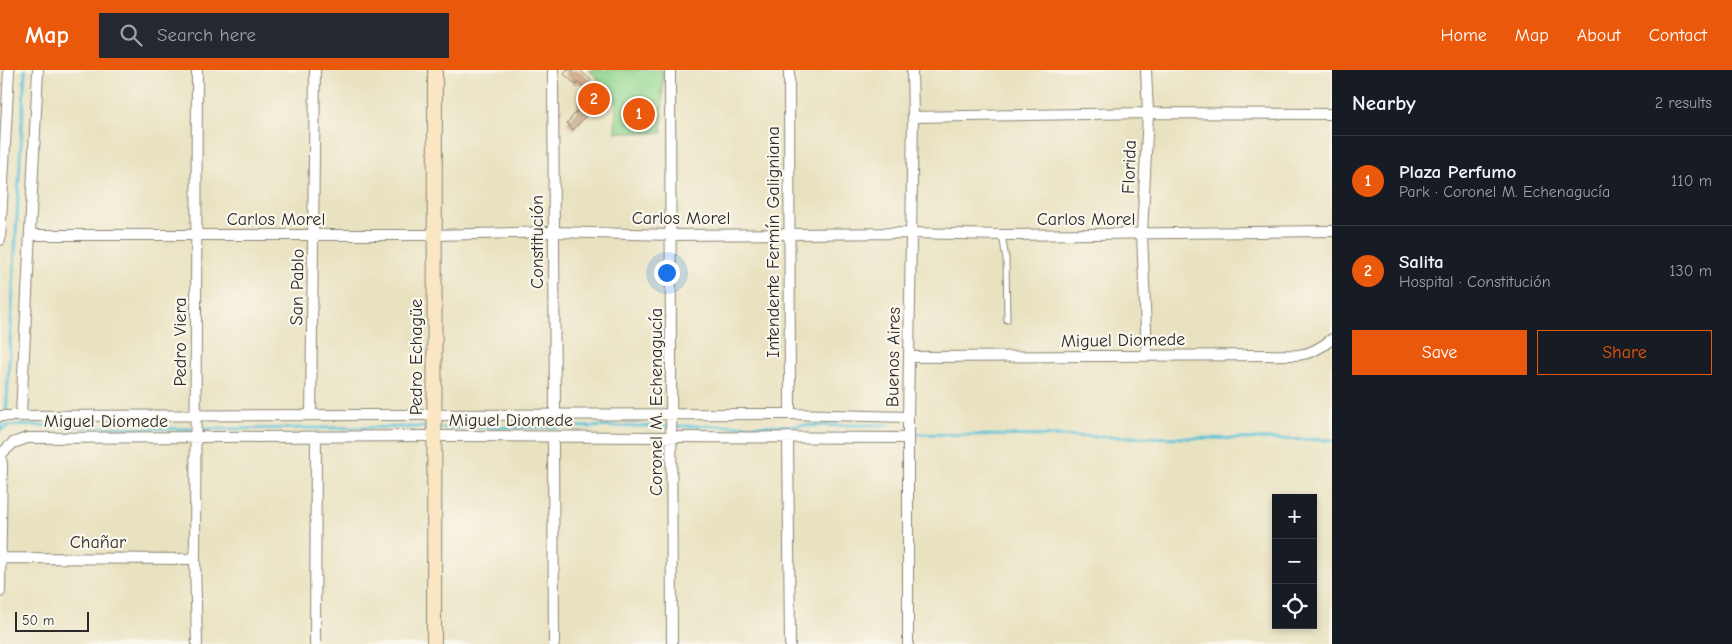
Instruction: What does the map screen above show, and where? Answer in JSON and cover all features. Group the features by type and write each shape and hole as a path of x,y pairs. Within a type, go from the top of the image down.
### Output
{"street":[{"path":"0,240 10,70"},
{"path":"17,415 30,235 38,70"},
{"name":"Pedro Viera","path":"197,70 195,558 197,644"},
{"name":"San Pablo","path":"311,415 315,70"},
{"name":"Pedro Echagüe","path":"434,644 435,70"},
{"name":"Constitución","path":"553,70 555,414"},
{"name":"Coronel M. Echenagucía","path":"670,70 672,644"},
{"name":"Intendente Fermín Galigniana","path":"789,70 790,414"},
{"name":"Buenos Aires","path":"908,644 908,417 913,117 912,70"},
{"name":"Florida","path":"1146,70 1148,113 1142,234 1146,355"},
{"path":"913,117 1148,113 1332,114"},
{"name":"Carlos Morel","path":"30,235 435,235 553,232 672,235 911,233 1002,235 1332,231"},
{"name":"Miguel Diomede","path":"910,358 1298,355 1323,347 1332,339"},
{"name":"Miguel Diomede","path":"0,416 197,414 434,416 790,414 908,417"},
{"name":"Miguel Diomede","path":"0,455 13,443 27,438 196,436 908,438"},
{"path":"315,644 316,437"},
{"path":"553,437 554,644"},
{"path":"788,437 790,644"},
{"path":"0,455 2,464 0,592"},
{"name":"Chañar","path":"0,558 195,558"}],"lane":[{"path":"1002,235 1006,259 1007,320"}],"green space":[{"path":"589,70 663,70 662,133 615,132 616,96"}],"building":[{"path":"568,70 580,70 606,94 573,130 567,123 577,111 575,109 585,98 587,101 592,94 578,82 576,85 564,74"}],"waterway":[{"path":"0,428 6,417 25,70"},
{"path":"0,431 8,426 16,425 191,429"},
{"path":"679,426 888,425"},
{"path":"440,428 666,426"},
{"path":"203,429 428,427"},
{"path":"916,434 1332,440"}],"place":[{"name":"Salita","path":"594,99"},
{"name":"Plaza Perfumo","path":"639,114"}]}
